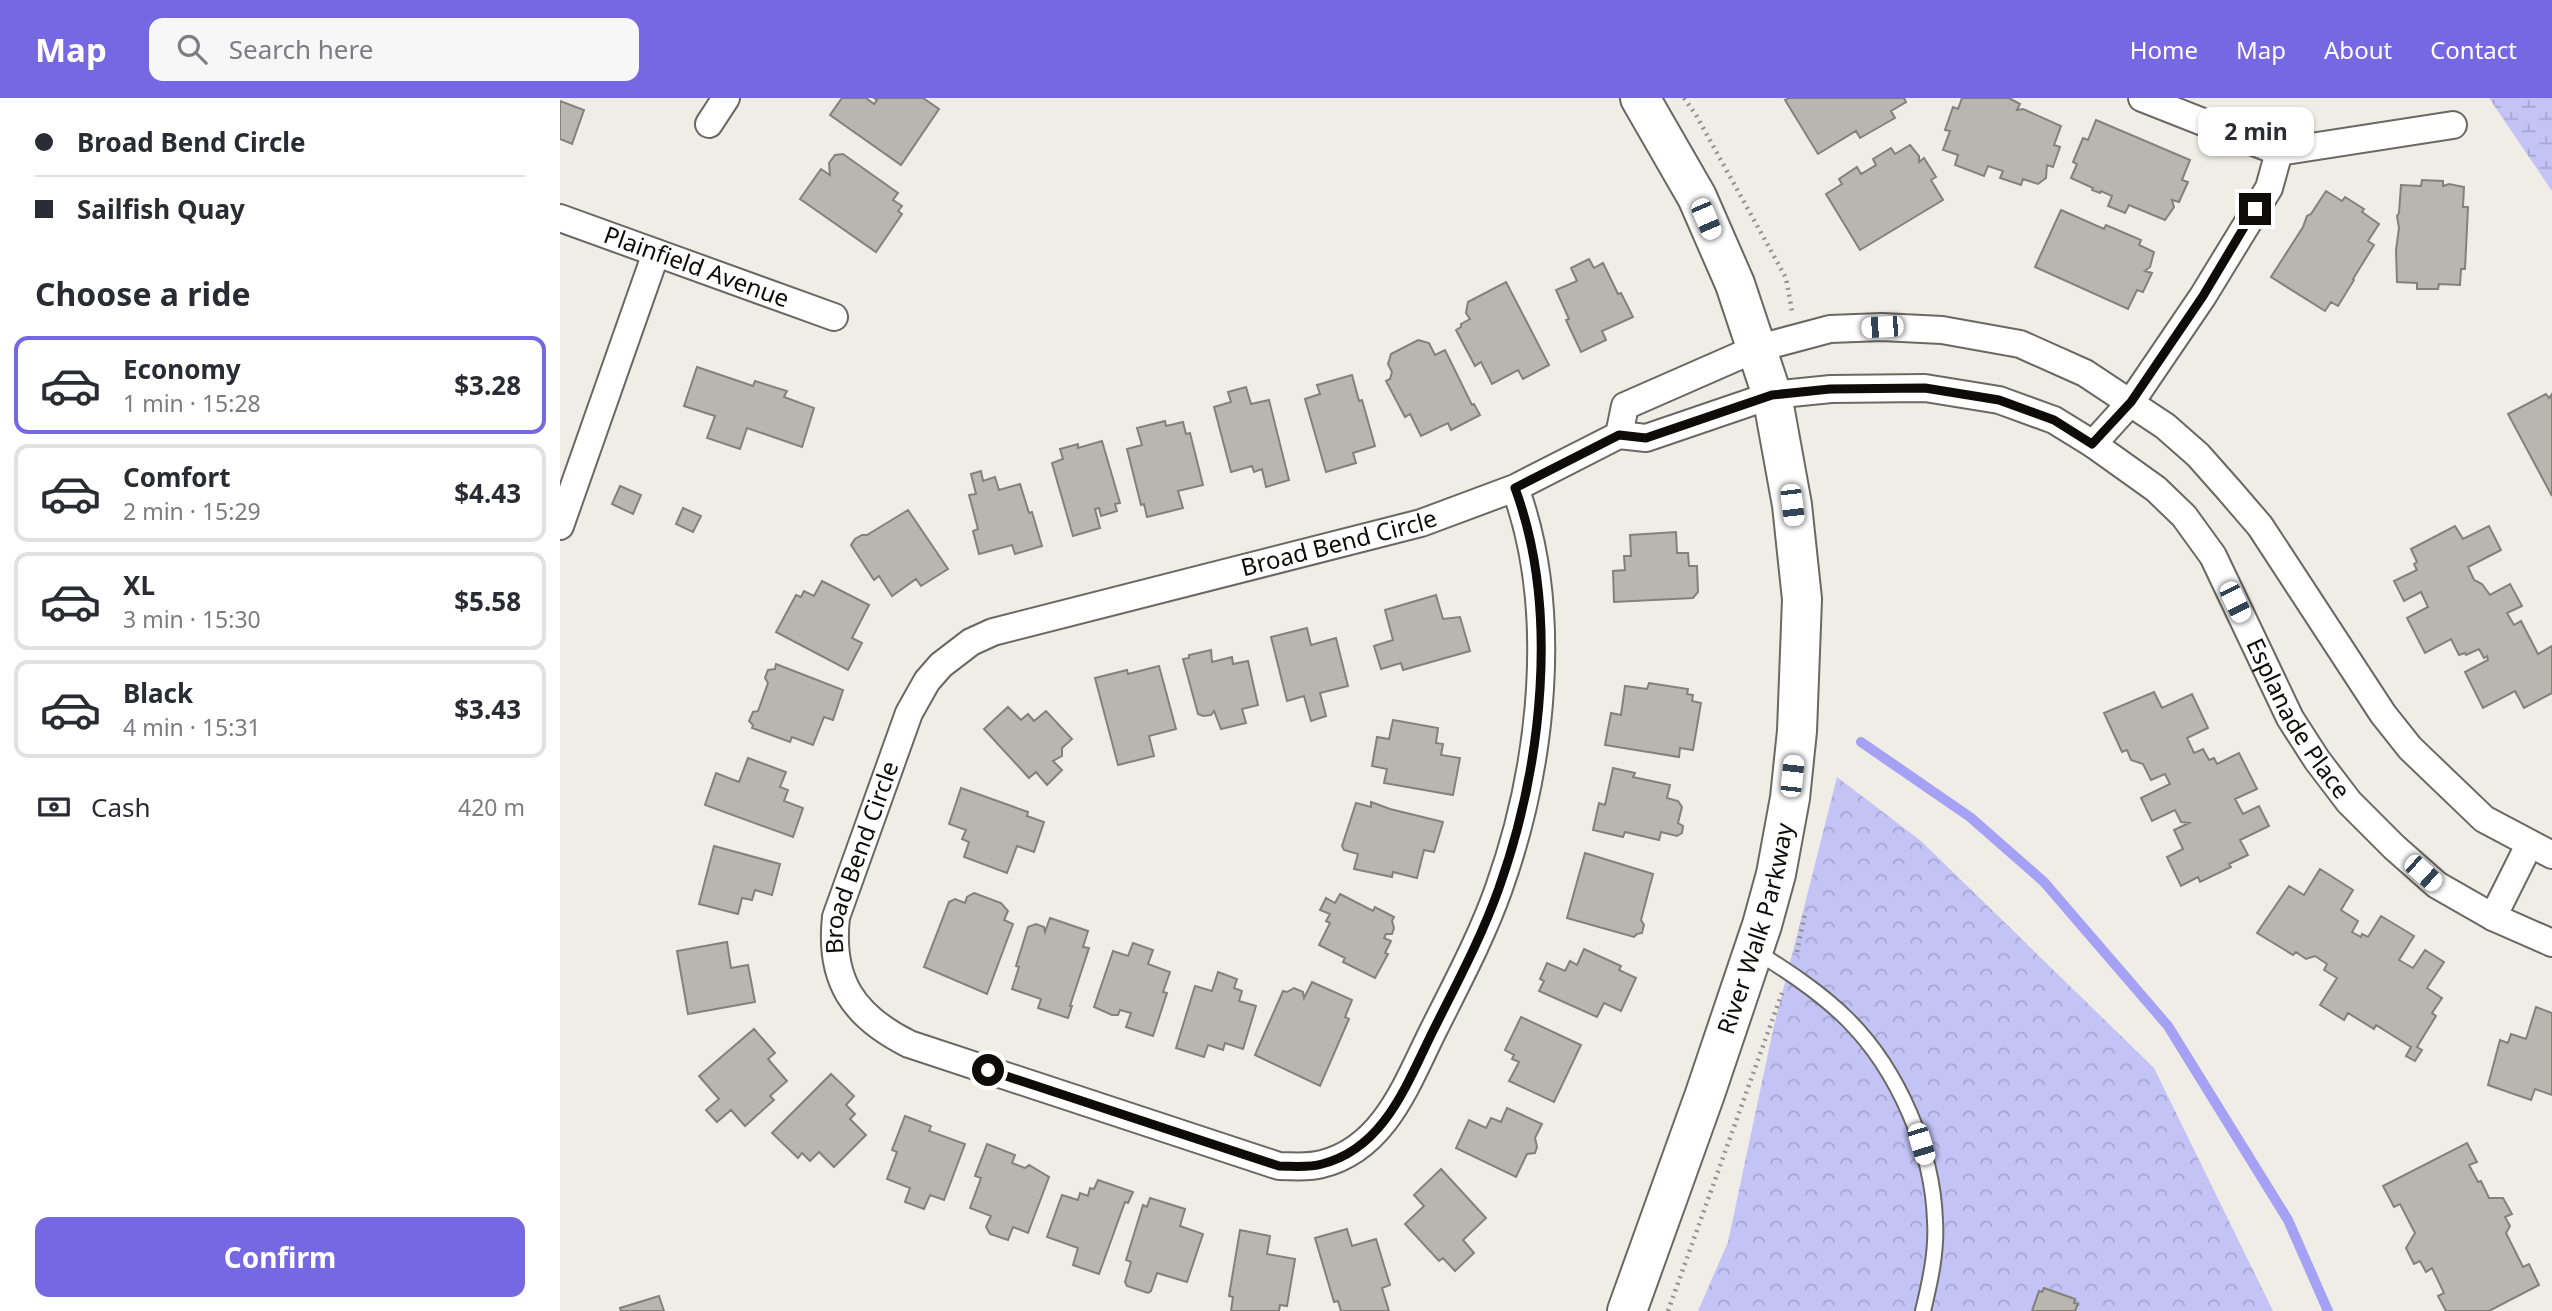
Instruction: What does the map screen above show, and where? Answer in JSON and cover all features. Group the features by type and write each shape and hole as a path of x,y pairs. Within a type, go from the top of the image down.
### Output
{"street":[{"path":"709,124 726,98"},
{"name":"River Walk Parkway","path":"1627,1311 1754,950 1776,874 1790,798 1797,731 1802,599 1792,505 1772,395 1735,285 1697,197 1640,98"},
{"path":"2143,98 2279,152 2453,125"},
{"path":"2092,444 2131,402 2203,296 2269,188 2279,152"},
{"name":"Plainfield Avenue","path":"560,218 834,317"},
{"path":"560,526 656,253"},
{"path":"1619,435 1625,406 1755,349 1830,329 1882,327 1942,330 2020,344 2085,373 2165,426 2198,455 2260,526 2383,714 2410,748 2484,819 2541,850 2493,917"},
{"name":"Esplanade Place","path":"1772,395 1830,389 1925,388 1999,400 2054,420 2092,444 2156,489 2184,516 2213,556 2290,718 2349,802 2437,885 2493,917 2552,943"},
{"name":"Broad Bend Circle","path":"1515,488 1528,526 1538,578 1541,674 1529,772 1516,831 1500,886 1477,944 1390,1115 1359,1147 1322,1164 1279,1166 909,1044 868,1019 860,1011 839,974 834,939 836,917 909,713 927,681 941,664 971,642 993,632 1421,523 1515,488 1619,435 1646,438 1772,395"}],"lane":[{"path":"1754,950 1807,984 1849,1021 1885,1067 1913,1118 1928,1169 1936,1222 1931,1279 1923,1311"}],"green space":[{"path":"2489,98 2552,98 2552,191"},
{"path":"1837,777 1921,841 2154,1068 2273,1311 1698,1311 1728,1242 1773,1030"}],"building":[{"path":"842,98 866,98 874,104 877,100 874,98 923,98 939,109 901,165 830,115"},
{"path":"1904,98 1906,102 1891,111 1895,118 1860,138 1856,131 1818,154 1785,100"},
{"path":"1962,98 2009,98 2020,104 2017,110 2023,109 2061,126 2054,145 2060,147 2053,167 2047,165 2046,178 2038,184 2023,179 2021,185 2000,178 2003,171 1988,166 1984,176 1955,165 1958,155 1943,150 1950,131 1945,130 1953,107 1958,109"},
{"path":"560,101 584,110 572,144 560,139"},
{"path":"2096,120 2190,160 2182,180 2188,182 2179,202 2172,200 2174,207 2165,220 2129,205 2125,213 2108,206 2112,196 2092,190 2093,188 2071,178 2077,164 2073,162 2083,138 2088,140"},
{"path":"1910,145 1919,156 1919,162 1924,158 1936,177 1931,180 1943,200 1860,250 1826,194 1842,184 1839,179 1857,167 1861,174 1876,165 1873,159 1891,148 1895,154"},
{"path":"843,154 898,193 893,200 902,206 898,211 902,214 876,252 800,199 821,169 830,175 829,163 835,155"},
{"path":"2422,180 2443,181 2443,186 2449,184 2464,187 2463,207 2468,207 2465,269 2461,269 2460,285 2439,284 2438,289 2417,289 2417,283 2397,282 2397,216 2401,185 2421,186"},
{"path":"2326,191 2342,201 2345,197 2364,209 2362,212 2379,224 2368,241 2374,245 2338,306 2331,302 2325,311 2271,277 2303,227 2307,216"},
{"path":"2061,210 2104,229 2106,225 2141,240 2139,245 2154,252 2150,267 2145,271 2152,273 2143,292 2137,290 2128,309 2035,267"},
{"path":"1589,259 1594,268 1603,263 1633,317 1602,331 1606,340 1581,352 1556,290 1577,281 1571,268"},
{"path":"1506,282 1549,365 1523,379 1518,370 1492,384 1481,362 1475,366 1456,330 1470,319 1466,313 1468,302"},
{"path":"1418,340 1429,343 1435,355 1445,350 1472,405 1474,404 1480,415 1451,430 1448,423 1421,436 1410,414 1405,417 1386,381 1390,379 1392,372 1388,364 1391,354"},
{"path":"697,367 753,386 755,381 787,391 784,397 814,408 802,447 747,428 740,449 707,438 715,416 684,406"},
{"path":"1352,375 1375,446 1353,453 1356,463 1326,472 1305,399 1320,394 1317,385"},
{"path":"1246,387 1251,404 1269,400 1289,480 1266,487 1262,469 1254,472 1252,466 1231,472 1214,407 1231,402 1228,392"},
{"path":"2546,394 2549,398 2552,394 2552,496 2508,414"},
{"path":"1165,421 1166,426 1183,422 1186,434 1190,433 1203,485 1178,491 1183,508 1147,517 1144,504 1141,505 1127,449 1142,445 1137,428"},
{"path":"1102,441 1120,503 1115,504 1117,511 1101,516 1099,508 1095,509 1100,528 1073,536 1052,463 1063,459 1060,449 1078,444 1078,448"},
{"path":"981,471 983,481 995,477 999,490 1020,484 1042,546 1015,554 1012,545 979,554 973,531 978,529 969,495 976,494 971,474"},
{"path":"620,486 641,495 633,514 612,504"},
{"path":"683,508 701,516 693,532 676,524"},
{"path":"908,510 948,569 921,586 916,579 892,596 879,576 874,580 851,545 855,539 867,535"},
{"path":"2455,526 2463,539 2489,526 2501,550 2468,567 2474,580 2482,584 2490,595 2510,584 2522,606 2507,613 2514,625 2521,621 2538,654 2552,646 2552,693 2524,708 2515,691 2483,708 2465,672 2488,660 2487,656 2484,658 2479,649 2459,655 2451,639 2425,653 2407,618 2428,607 2421,592 2404,601 2394,581 2417,570 2414,564 2417,562 2411,549"},
{"path":"1676,532 1677,553 1688,553 1689,566 1697,566 1698,592 1693,598 1614,602 1613,571 1625,570 1624,556 1631,556 1630,535"},
{"path":"822,581 869,605 852,638 862,643 848,670 776,632 796,595 801,597 804,591 814,596"},
{"path":"1436,595 1443,619 1460,617 1470,651 1403,670 1401,663 1381,669 1374,646 1393,640 1385,610"},
{"path":"1307,628 1311,645 1336,638 1348,686 1320,693 1326,716 1311,721 1304,696 1287,701 1271,637"},
{"path":"1211,650 1212,662 1232,657 1233,664 1248,661 1258,705 1242,709 1246,723 1221,729 1214,711 1211,715 1198,714 1183,659"},
{"path":"776,664 843,690 833,720 824,717 813,745 792,737 790,742 752,728 753,725 749,721 753,712 758,711 768,683 765,678 768,670 775,669"},
{"path":"1159,666 1176,729 1149,736 1154,756 1118,765 1095,678 1127,670 1128,674"},
{"path":"1649,683 1688,689 1687,694 1693,695 1692,701 1701,703 1693,750 1680,748 1679,757 1605,745 1611,713 1621,715 1625,686 1647,689"},
{"path":"2154,692 2162,708 2192,694 2208,728 2187,738 2194,753 2203,749 2209,760 2214,758 2217,764 2239,753 2257,789 2235,799 2243,814 2259,806 2269,826 2240,840 2248,855 2229,864 2231,867 2200,882 2198,877 2181,886 2167,857 2183,849 2174,830 2189,823 2181,822 2175,810 2152,821 2141,798 2170,784 2165,774 2151,780 2143,764 2131,760 2127,750 2122,752 2104,713"},
{"path":"1008,707 1021,720 1028,714 1034,721 1046,711 1072,739 1062,748 1062,756 1053,761 1062,770 1047,785 1036,772 1029,778 984,729"},
{"path":"1393,720 1438,728 1436,743 1443,744 1441,755 1460,758 1453,795 1384,783 1387,769 1372,766 1377,737 1389,739"},
{"path":"748,758 786,772 780,787 788,790 784,801 803,808 793,837 705,805 716,773 739,782"},
{"path":"1613,768 1635,773 1633,777 1670,785 1667,798 1678,801 1682,807 1678,823 1683,826 1682,833 1677,836 1661,832 1659,840 1625,832 1623,837 1593,830 1599,803 1605,805"},
{"path":"961,788 1028,812 1027,816 1044,822 1034,852 1017,846 1007,873 964,857 969,842 962,839 966,830 949,824"},
{"path":"1371,802 1443,822 1434,852 1424,850 1417,878 1393,872 1392,877 1354,869 1358,854 1344,850 1342,846 1356,803 1371,807"},
{"path":"714,846 780,864 772,895 755,890 752,900 742,898 738,914 699,904"},
{"path":"1585,853 1653,874 1641,920 1644,925 1642,933 1634,937 1567,918"},
{"path":"2320,869 2353,890 2341,910 2358,921 2352,932 2368,937 2381,916 2414,936 2399,960 2413,968 2425,950 2444,962 2427,988 2442,998 2432,1013 2436,1016 2417,1047 2422,1050 2415,1061 2406,1056 2411,1047 2376,1025 2374,1029 2348,1013 2344,1020 2320,1005 2337,978 2324,970 2327,964 2315,956 2306,959 2296,952 2293,955 2257,933 2289,886 2304,895"},
{"path":"974,893 1001,903 1008,911 1004,920 1013,924 987,994 924,967 949,902 955,899 965,903 967,897"},
{"path":"1340,894 1373,911 1375,907 1394,917 1392,934 1386,934 1384,938 1391,941 1385,953 1388,954 1375,978 1343,962 1345,958 1319,945 1330,923 1326,921 1330,914 1320,910 1326,898 1335,903"},
{"path":"1050,918 1088,931 1083,947 1089,948 1068,1018 1038,1008 1041,999 1012,989 1028,927 1036,924 1044,927 1045,932"},
{"path":"727,942 731,968 748,965 755,1002 688,1014 677,951"},
{"path":"1133,943 1153,950 1148,964 1170,972 1163,992 1167,993 1153,1036 1126,1027 1131,1013 1120,1010 1118,1015 1112,1015 1094,1007 1113,951 1128,956"},
{"path":"1584,949 1621,966 1619,970 1636,978 1621,1011 1604,1003 1597,1017 1539,991 1544,981 1540,979 1547,963 1565,971 1570,961 1577,965"},
{"path":"1218,972 1237,979 1234,988 1242,991 1239,1001 1256,1006 1243,1049 1225,1043 1223,1050 1208,1045 1204,1057 1176,1048 1195,986 1212,991"},
{"path":"1312,982 1352,1000 1345,1017 1349,1019 1320,1086 1255,1055 1283,991 1294,988 1303,992 1304,998"},
{"path":"2536,1007 2552,1013 2552,1095 2535,1089 2531,1100 2488,1085 2500,1040 2508,1043 2511,1034 2526,1039"},
{"path":"1521,1017 1581,1045 1554,1102 1509,1081 1519,1062 1512,1059 1514,1055 1505,1050"},
{"path":"754,1029 775,1053 768,1059 787,1081 770,1096 774,1100 745,1126 731,1110 717,1122 706,1110 719,1099 699,1076"},
{"path":"831,1074 854,1096 846,1105 855,1114 850,1119 866,1135 834,1167 819,1152 810,1161 802,1153 798,1158 772,1133"},
{"path":"1507,1108 1542,1124 1535,1138 1535,1153 1527,1154 1516,1177 1456,1148 1469,1120 1486,1128 1491,1118 1501,1122"},
{"path":"905,1116 931,1126 929,1131 965,1144 944,1200 930,1195 924,1209 905,1202 910,1188 887,1179 897,1152 892,1150"},
{"path":"2467,1143 2477,1162 2469,1165 2489,1198 2503,1198 2512,1214 2505,1217 2510,1226 2506,1233 2523,1267 2529,1264 2539,1285 2489,1311 2446,1311 2438,1296 2444,1293 2432,1268 2426,1272 2420,1261 2414,1264 2406,1248 2415,1233 2400,1204 2394,1207 2383,1186"},
{"path":"987,1144 1015,1155 1012,1163 1025,1168 1029,1165 1049,1177 1028,1233 1013,1227 1008,1240 990,1234 986,1227 991,1216 970,1208 981,1178 975,1176"},
{"path":"1441,1169 1486,1218 1463,1240 1474,1253 1455,1271 1443,1258 1439,1261 1405,1224 1424,1206 1414,1195"},
{"path":"1098,1180 1133,1192 1128,1203 1125,1202 1099,1274 1073,1265 1078,1248 1047,1237 1062,1195 1078,1200 1080,1193 1088,1196 1090,1188 1094,1189"},
{"path":"1150,1198 1185,1209 1180,1226 1203,1234 1187,1282 1157,1273 1148,1293 1127,1286 1125,1282 1131,1262 1126,1260 1143,1205 1147,1207"},
{"path":"1347,1229 1352,1246 1376,1239 1390,1285 1382,1288 1389,1311 1341,1311 1338,1301 1334,1302 1315,1238"},
{"path":"1240,1230 1270,1236 1267,1254 1295,1259 1287,1306 1280,1305 1279,1311 1231,1311 1233,1297 1229,1296"},
{"path":"2044,1288 2075,1299 2074,1303 2078,1304 2075,1311 2032,1311 2039,1291 2042,1292"},
{"path":"659,1296 664,1311 621,1311 620,1308"}],"waterway":[{"path":"1861,742 1970,817 2044,882 2168,1026 2288,1220 2328,1311"}],"route":[{"path":"988,1070 1279,1166 1322,1164 1359,1147 1390,1115 1477,944 1500,886 1516,831 1529,772 1541,674 1538,578 1526,517 1515,488 1619,435 1646,438 1772,395 1830,389 1925,388 1999,400 2054,420 2092,444 2131,402 2203,296 2255,209"}]}
